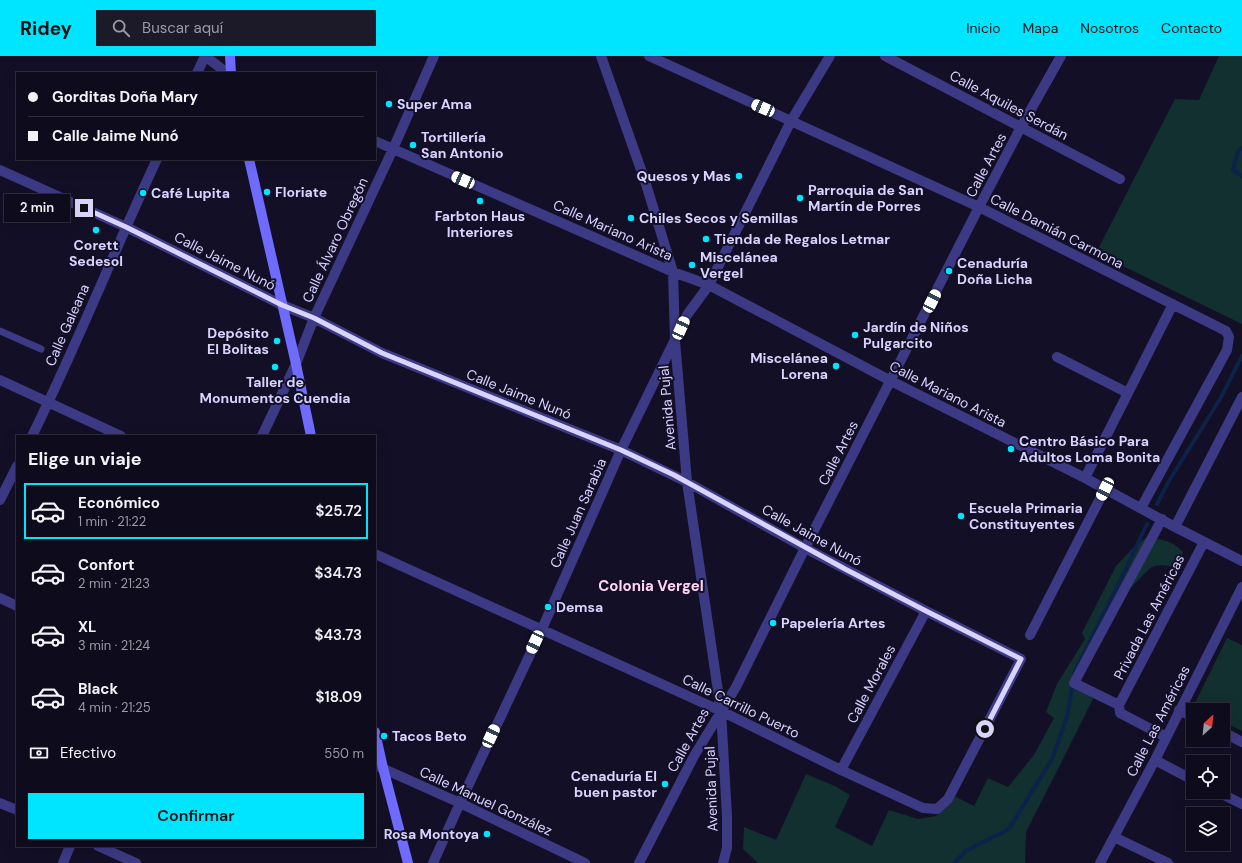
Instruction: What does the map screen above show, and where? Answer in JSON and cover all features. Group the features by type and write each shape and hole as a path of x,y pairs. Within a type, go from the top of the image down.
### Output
{"street":[{"path":"198,72 205,56 226,72"},
{"path":"230,56 231,72"},
{"name":"Calle Álvaro Obregón","path":"262,435 296,364 314,318 393,149 434,56"},
{"name":"Avenida Pujal","path":"601,56 645,181 673,272 675,341 687,482 721,711 727,816 727,848 723,863"},
{"name":"Calle Damián Carmona","path":"648,56 979,207 1226,331 1229,337 1227,350 1141,508"},
{"name":"Calle Juan Sarabia","path":"433,863 542,629 621,450 687,315 709,285 791,120 830,56"},
{"name":"Calle Aquiles Serdán","path":"885,56 1120,179"},
{"name":"Calle Artes","path":"639,863 694,756 736,687 805,548 979,207 1061,56"},
{"name":"Calle Mariano Arista","path":"376,141 673,272 709,285 891,382 1085,478 1175,527 1242,561"},
{"name":"Calle Galeana","path":"32,435 49,402 157,160"},
{"path":"249,160 311,435"},
{"name":"Calle Jaime Nunó","path":"0,170 126,227 282,305 314,318 382,353 621,450 687,482 805,548 1021,659"},
{"path":"1085,478 1173,304"},
{"path":"1057,357 1128,393"},
{"path":"0,380 119,435"},
{"path":"1175,527 1242,397"},
{"path":"0,500 16,468"},
{"path":"1030,635 1105,489"},
{"path":"1162,519 1074,683 1119,705 1120,713 1166,737"},
{"name":"Privada Las Américas","path":"1119,705 1204,542"},
{"name":"Calle Carrillo Puerto","path":"376,554 721,711 922,808 937,809 948,800 1021,659"},
{"name":"Calle Las Américas","path":"1100,863 1155,760 1241,590"},
{"path":"0,598 16,606"},
{"name":"Calle Morales","path":"841,770 926,611"},
{"path":"1179,710 1186,714"},
{"path":"1230,736 1242,742"},
{"path":"376,741 379,767 408,863"},
{"path":"1155,760 1186,776"},
{"name":"Calle Manuel González","path":"379,767 460,803 585,863"},
{"path":"1230,798 1242,804"},
{"path":"0,802 16,810"},
{"path":"1114,837 1168,863"},
{"path":"63,863 70,847"},
{"path":"100,847 136,863"}],"lane":[{"path":"0,331 41,349"}],"green space":[{"path":"1219,56 1242,56 1242,324 1096,253 1175,99 1199,100"},
{"path":"1147,537 1171,543 1183,552 1176,568 1163,565 1150,568 1116,603 1084,664 1081,683 1093,699 1026,832 1025,863 758,863 743,849 744,827 776,840 806,774 835,786 850,795 835,827 872,846 889,810 918,819 936,816 954,796 974,806 988,778 1008,787 1034,755 1054,718 1046,712 1057,684 1085,639 1082,633 1116,566 1132,549"},
{"path":"1227,638 1242,645 1242,731 1230,725 1230,703 1195,703"}],"waterway":[{"path":"1242,148 1238,151 1233,170 1242,176"},
{"path":"1157,504 1169,481 1220,399 1242,356"},
{"path":"1074,676 1075,671 1147,524"},
{"path":"954,863 966,851 1009,829 1052,759 1067,717 1073,683"}],"place":[{"name":"Super Ama","path":"389,104"},
{"name":"Tortillería San Antonio","path":"413,145"},
{"name":"Quesos y Mas","path":"739,176"},
{"name":"Floriate","path":"267,192"},
{"name":"Café Lupita","path":"143,193"},
{"name":"Parroquia de San Martín de Porres","path":"800,198"},
{"name":"Farbton Haus Interiores","path":"480,201"},
{"name":"Chiles Secos y Semillas","path":"631,218"},
{"name":"Corett Sedesol","path":"96,230"},
{"name":"Tienda de Regalos Letmar","path":"706,239"},
{"name":"Miscelánea Vergel","path":"692,265"},
{"name":"Cenaduría Doña Licha","path":"949,271"},
{"name":"Jardín de Niños Pulgarcito","path":"855,335"},
{"name":"Depósito El Bolitas","path":"277,341"},
{"name":"Miscelánea Lorena","path":"836,366"},
{"name":"Taller de Monumentos Cuendia","path":"275,367"},
{"name":"Centro Básico Para Adultos Loma Bonita","path":"1011,449"},
{"name":"Escuela Primaria Constituyentes","path":"961,516"},
{"name":"Demsa","path":"548,607"},
{"name":"Papelería Artes","path":"773,623"},
{"name":"Tacos Beto","path":"384,736"},
{"name":"Cenaduría El buen pastor","path":"665,784"},
{"name":"Rosa Montoya","path":"487,834"}],"district":[{"name":"Colonia Vergel","path":"651,586"}],"route":[{"path":"84,208 126,227 282,305 314,318 382,353 621,450 674,475 805,548 1021,659 985,729"}]}
